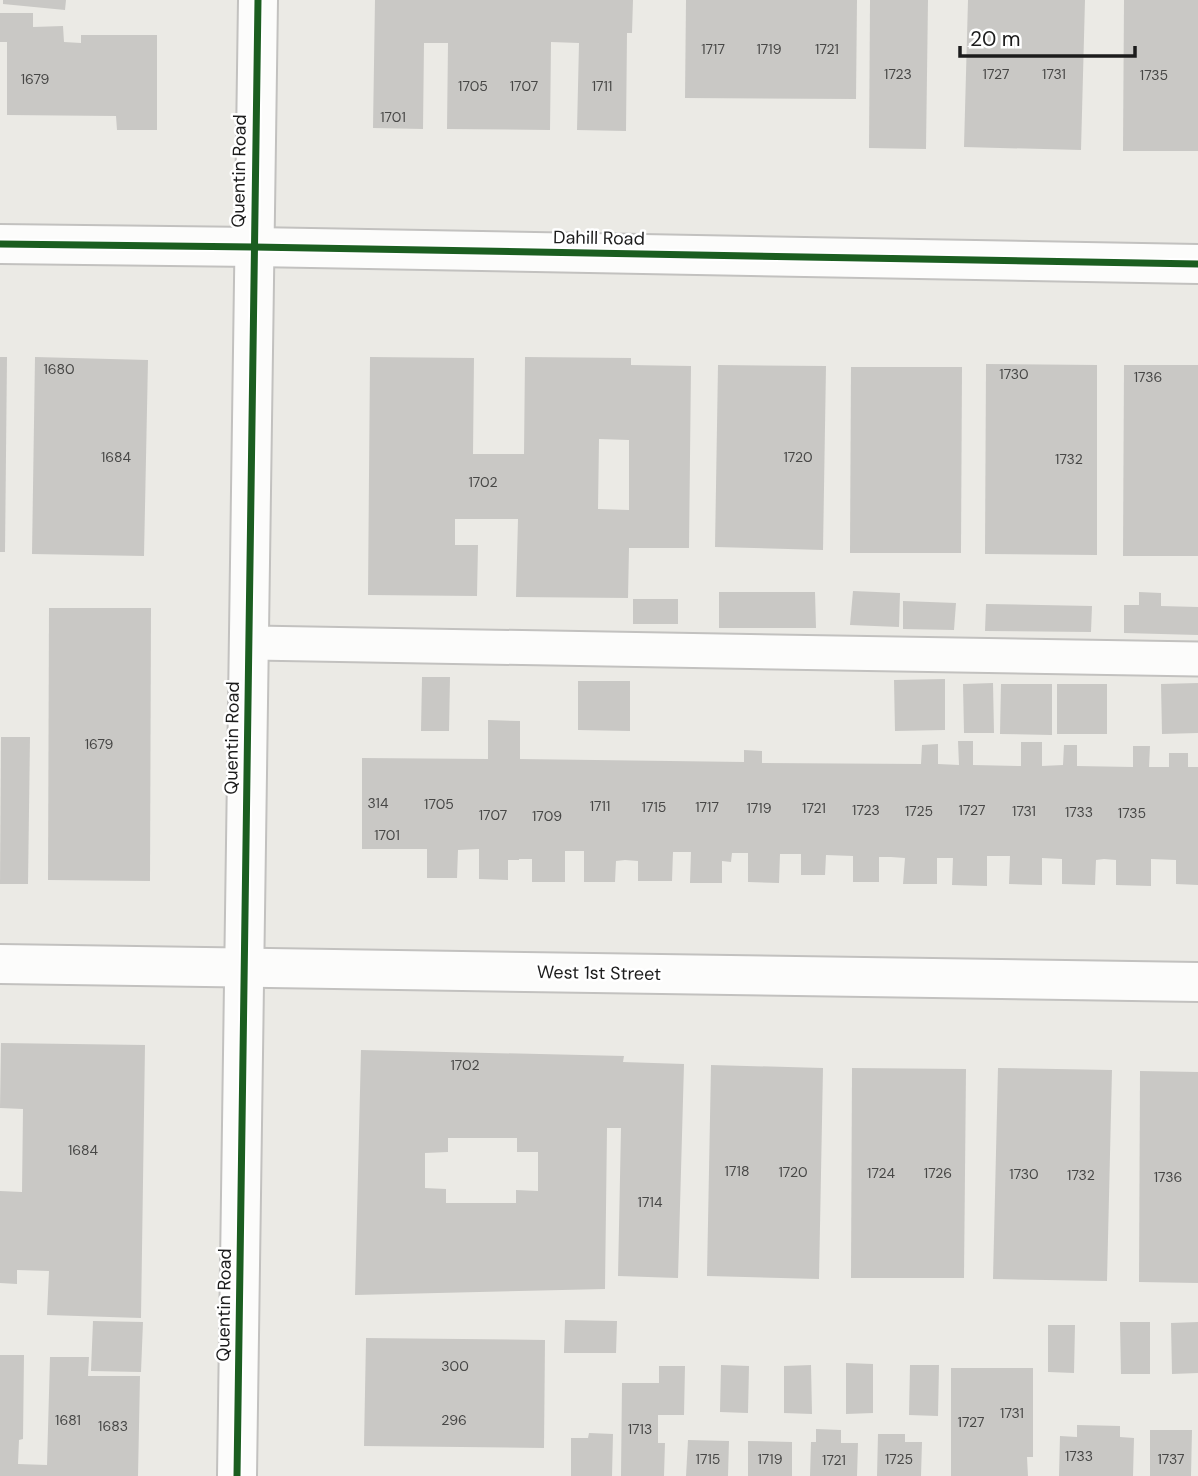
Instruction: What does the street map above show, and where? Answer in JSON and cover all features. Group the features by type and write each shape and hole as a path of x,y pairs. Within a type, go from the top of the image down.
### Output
{"street":[{"name":"Quentin Road","path":"237,1476 258,0"},
{"name":"Dahill Road","path":"0,244 1198,264"},
{"name":"West 1st Street","path":"0,964 1198,982"}],"lane":[{"path":"249,643 1198,659"}],"building":[{"path":"3,0 66,0 65,10 3,4"},
{"path":"375,0 633,0 632,33 627,33 626,131 577,130 579,43 551,42 550,130 447,129 448,43 424,43 423,129 373,128"},
{"path":"686,0 857,0 856,99 685,98"},
{"path":"870,0 928,0 926,149 869,148"},
{"path":"968,0 1085,0 1081,150 964,147"},
{"path":"1124,0 1198,0 1198,151 1123,151"},
{"path":"0,13 33,13 33,27 63,26 64,42 81,43 81,35 157,35 157,130 117,130 116,116 7,115 7,42 0,42"},
{"path":"0,357 7,357 5,552 0,552"},
{"path":"35,357 148,360 144,556 32,554"},
{"path":"370,357 474,358 473,454 524,454 525,357 631,358 631,365 691,366 689,548 629,548 628,598 516,597 518,519 455,519 455,545 478,545 477,596 368,595","holes":["599,439 629,440 629,510 598,509"]},
{"path":"986,364 1097,365 1097,555 985,554"},
{"path":"718,365 826,366 823,550 715,547"},
{"path":"1124,365 1198,365 1198,556 1123,556"},
{"path":"851,367 962,367 961,553 850,553"},
{"path":"853,591 900,593 899,627 850,625"},
{"path":"719,592 815,592 816,628 719,628"},
{"path":"1139,592 1161,593 1161,606 1198,607 1198,635 1124,633 1124,605 1139,605"},
{"path":"633,599 678,599 678,624 633,624"},
{"path":"903,601 956,603 954,630 903,629"},
{"path":"986,604 1092,606 1091,632 985,631"},
{"path":"49,608 151,608 150,881 48,880"},
{"path":"422,677 450,677 449,731 421,731"},
{"path":"945,679 945,730 895,731 894,680"},
{"path":"578,681 630,681 630,731 578,730"},
{"path":"993,683 994,733 964,733 963,684"},
{"path":"1198,683 1198,733 1162,734 1161,684"},
{"path":"1001,684 1052,684 1052,735 1000,734"},
{"path":"1057,684 1107,684 1107,734 1057,734"},
{"path":"488,720 520,721 520,759 744,762 744,750 762,751 762,763 921,764 922,745 938,744 938,764 959,765 958,741 973,741 973,765 1021,766 1021,742 1042,742 1042,766 1063,765 1064,745 1077,745 1077,766 1133,767 1133,746 1150,746 1149,767 1169,767 1169,753 1188,753 1188,767 1198,767 1198,885 1176,884 1176,860 1151,859 1151,886 1116,885 1116,860 1104,859 1096,860 1095,885 1062,884 1062,859 1042,858 1042,885 1009,884 1010,856 987,856 987,886 952,885 953,858 937,858 937,884 903,884 905,858 891,857 879,857 879,882 853,882 853,856 826,855 825,875 801,875 801,854 780,854 779,883 748,882 748,853 732,853 731,862 722,861 722,883 690,883 691,852 673,852 672,881 638,881 638,861 625,860 616,861 615,882 584,882 584,851 565,851 565,882 532,882 532,859 508,860 508,880 479,879 479,849 458,850 457,878 427,878 427,849 362,849 362,758 488,759"},
{"path":"1,737 30,737 28,884 0,884"},
{"path":"1,1043 145,1045 141,1318 47,1315 49,1271 17,1270 17,1284 0,1283 0,1191 22,1192 23,1109 0,1108"},
{"path":"361,1050 624,1056 623,1062 684,1064 678,1278 618,1276 621,1128 607,1128 605,1289 355,1295","holes":["448,1138 517,1138 517,1152 538,1152 538,1191 516,1190 516,1203 446,1203 446,1189 425,1188 425,1153 448,1152"]},
{"path":"711,1065 823,1068 819,1279 707,1276"},
{"path":"852,1068 966,1069 964,1278 851,1278"},
{"path":"998,1068 1112,1070 1107,1281 993,1279"},
{"path":"1140,1071 1198,1072 1198,1283 1139,1282"},
{"path":"565,1320 617,1321 616,1353 564,1353"},
{"path":"93,1321 143,1322 141,1372 91,1371"},
{"path":"1120,1322 1150,1322 1150,1374 1121,1374"},
{"path":"1198,1322 1198,1373 1172,1374 1171,1323"},
{"path":"1048,1325 1075,1325 1074,1373 1048,1372"},
{"path":"366,1338 545,1340 544,1448 364,1446"},
{"path":"0,1355 24,1355 23,1439 19,1440 18,1464 47,1465 50,1357 89,1357 88,1376 140,1376 138,1476 0,1476"},
{"path":"846,1363 873,1364 873,1413 846,1414"},
{"path":"721,1365 749,1366 748,1413 720,1412"},
{"path":"811,1365 812,1414 784,1413 784,1366"},
{"path":"910,1365 939,1365 938,1416 909,1415"},
{"path":"659,1366 685,1366 684,1415 658,1415 658,1443 665,1443 664,1476 621,1476 622,1383 659,1383"},
{"path":"951,1368 1033,1368 1033,1457 1027,1457 1028,1476 951,1476"},
{"path":"1077,1425 1120,1426 1120,1437 1134,1438 1133,1476 1059,1476 1060,1436 1077,1437"},
{"path":"816,1429 841,1430 841,1443 858,1443 857,1476 810,1476 811,1442 816,1442"},
{"path":"1150,1430 1192,1430 1191,1476 1150,1476"},
{"path":"589,1433 613,1434 612,1476 571,1476 571,1438 588,1438"},
{"path":"878,1434 905,1434 905,1442 922,1442 921,1476 877,1476"},
{"path":"688,1440 729,1441 728,1476 686,1476"},
{"path":"748,1441 792,1442 792,1476 748,1476"}],"cycle path":[{"path":"237,1476 258,0"},
{"path":"0,244 1198,264"}]}
